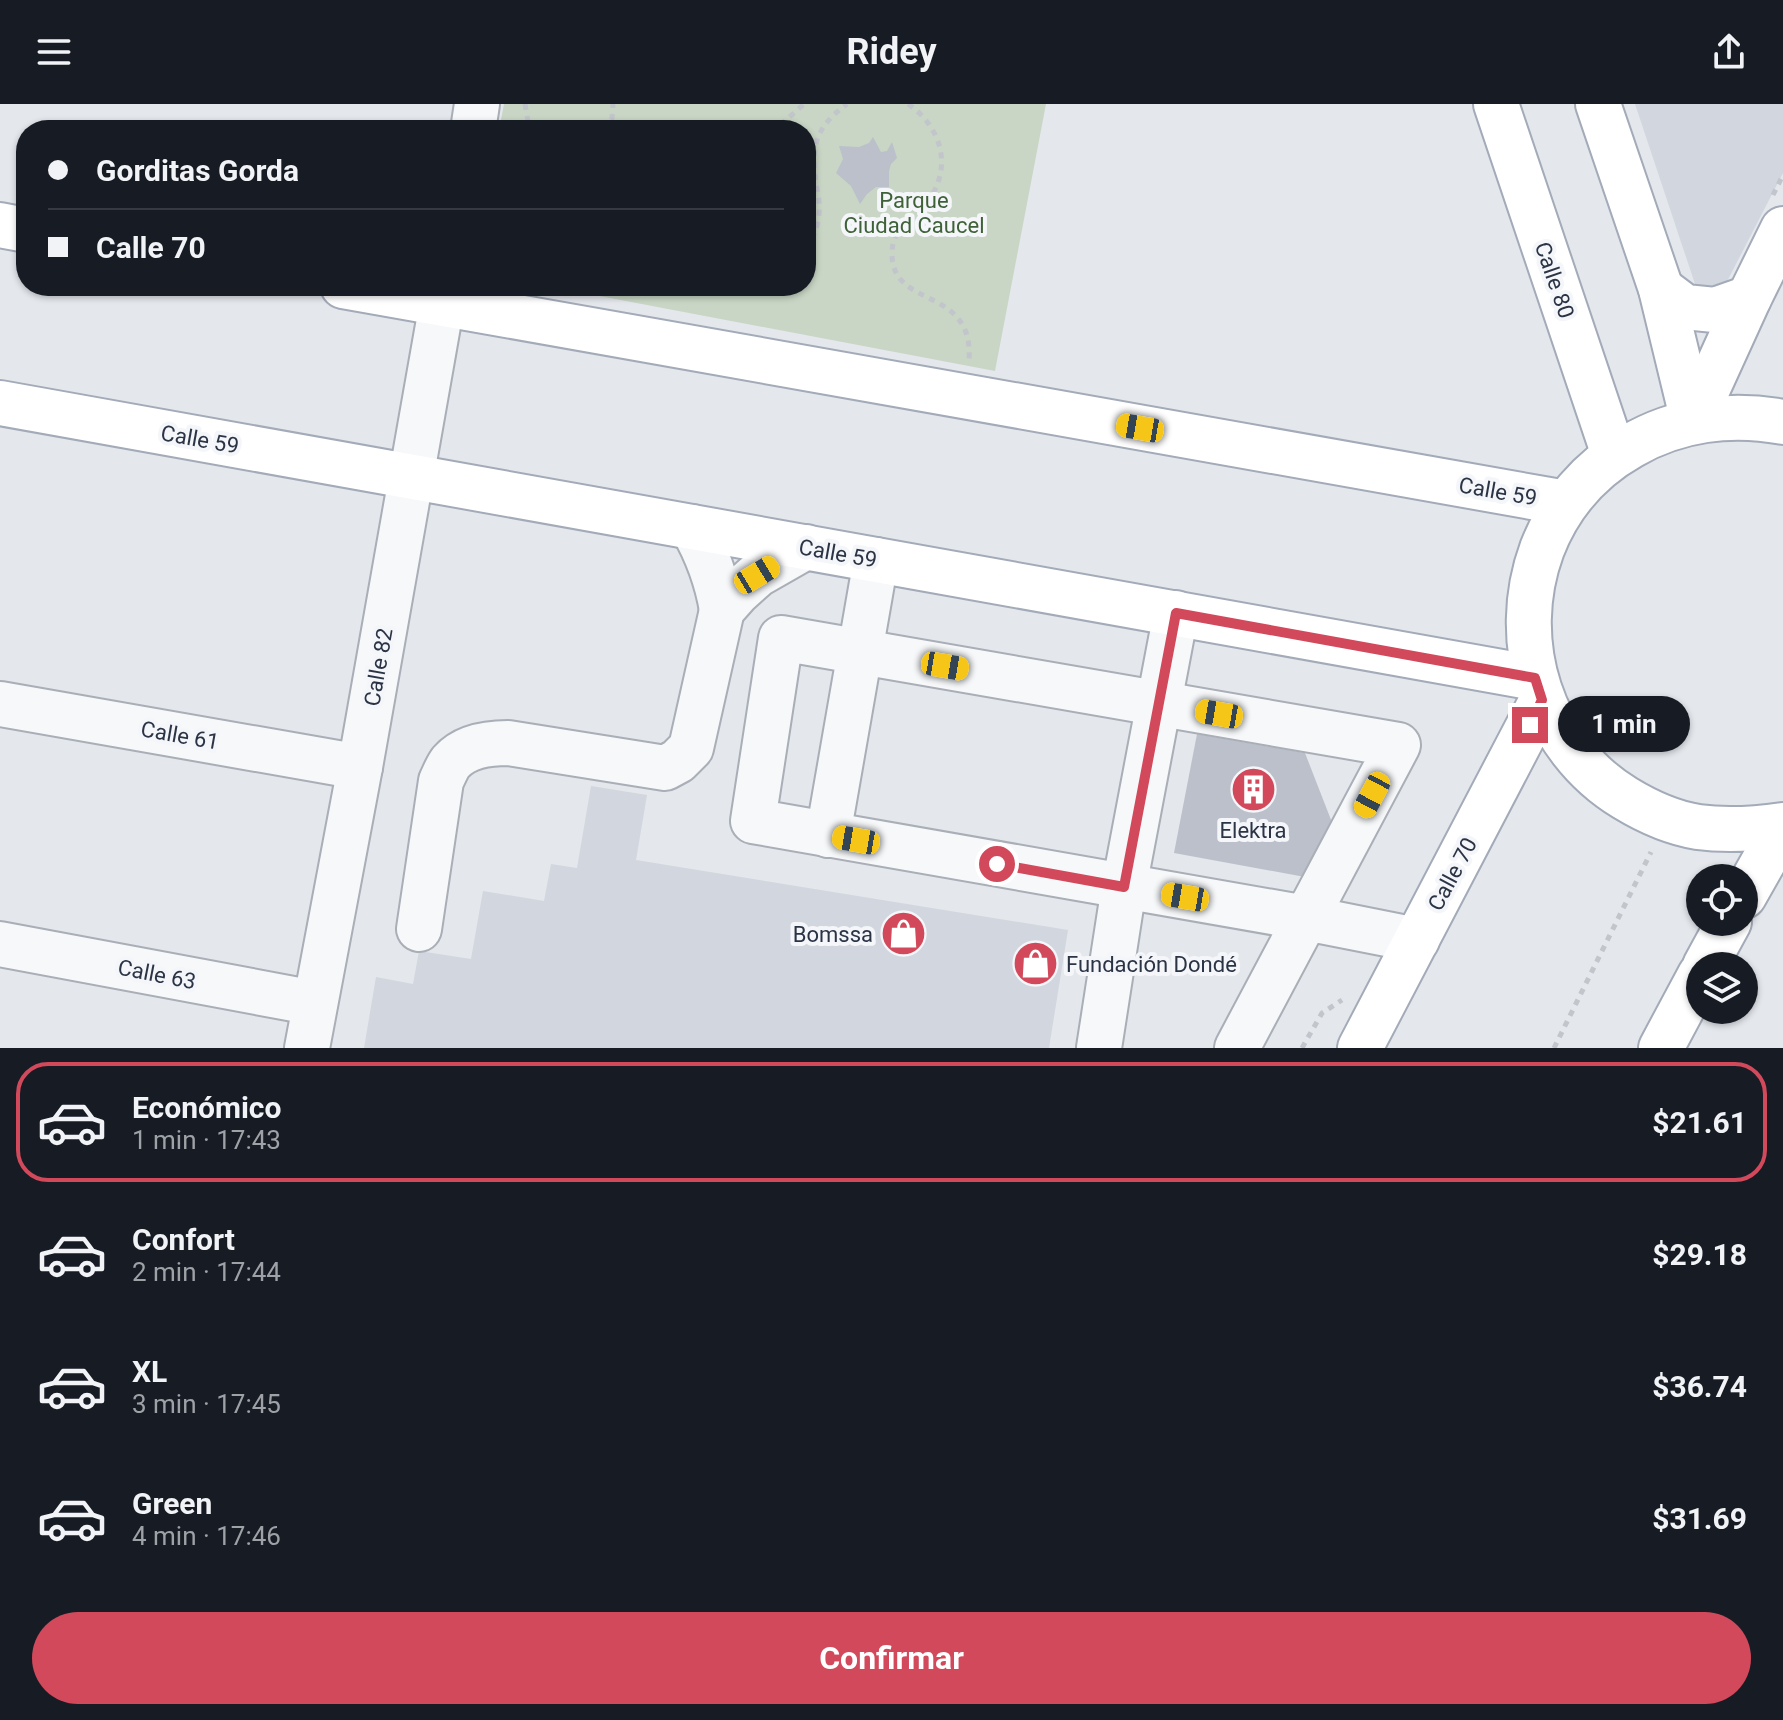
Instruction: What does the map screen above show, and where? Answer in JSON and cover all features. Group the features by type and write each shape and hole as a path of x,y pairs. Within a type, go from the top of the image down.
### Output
{"main road":[{"name":"Calle 80","path":"1496,104 1614,455"},
{"path":"1598,104 1661,289 1693,421"},
{"path":"1693,421 1783,229"},
{"path":"1661,289 1685,307 1715,310 1749,298"},
{"name":"Calle 59","path":"449,296 962,396 1566,503"},
{"name":"Calle 59","path":"0,403 1176,613 1538,689"},
{"path":"1783,422 1739,417 1693,421 1646,437 1614,455 1566,503 1547,535 1535,569 1528,605 1528,642 1538,689 1555,727 1592,773 1615,792 1667,819 1696,827 1726,830 1783,826"},
{"name":"Calle 70","path":"1360,1048 1417,940 1538,689"},
{"path":"1758,871 1783,826"},
{"path":"1661,1048 1686,1001"}],"street":[{"name":"Calle 82","path":"307,1048 444,296"},
{"path":"419,929 441,781 451,762 468,750 489,743 508,743 665,768 691,748 722,610 718,587 692,527"},
{"path":"722,610 757,575 806,547"},
{"path":"828,835 876,560"},
{"path":"1099,1048 1124,887 1176,613"},
{"path":"1237,1048 1306,918 1398,745 781,638 753,821 1306,918 1417,940"},
{"name":"Calle 61","path":"0,704 360,767"},
{"name":"Calle 63","path":"0,944 315,1003"}],"path":[{"path":"786,120 804,104"},
{"path":"816,145 819,133 832,116 847,104"},
{"path":"908,104 926,118 937,136 942,157 940,178 931,197 896,233 892,259 895,272 903,284 949,308 962,322 969,356 962,396"},
{"path":"816,173 820,212 816,231"},
{"path":"1554,1048 1667,819"}],"shaded area":[{"path":"1635,104 1783,104 1783,173 1720,295 1699,296"},
{"path":"591,786 647,795 636,860 1068,930 1049,1048 364,1048 376,977 413,984 419,951 471,959 483,891 544,901 551,864 577,868"}],"green space":[{"name":"Parque Ciudad Caucel","path":"504,104 1046,104 995,371 600,296 816,296 816,120 501,120"}],"building":[{"path":"873,137 881,152 887,151 892,142 897,158 889,171 889,187 876,187 860,204 851,186 836,173 843,159 839,146 859,147 869,143"},
{"name":"Elektra","path":"1197,734 1305,753 1333,825 1305,877 1174,853"}],"place":[{"name":"Elektra","path":"1253,789"},
{"name":"Bomssa","path":"904,934"},
{"name":"Fundación Dondé","path":"1035,964"}],"route":[{"path":"997,864 1124,887 1176,613 1535,678 1542,700 1530,725"}]}
